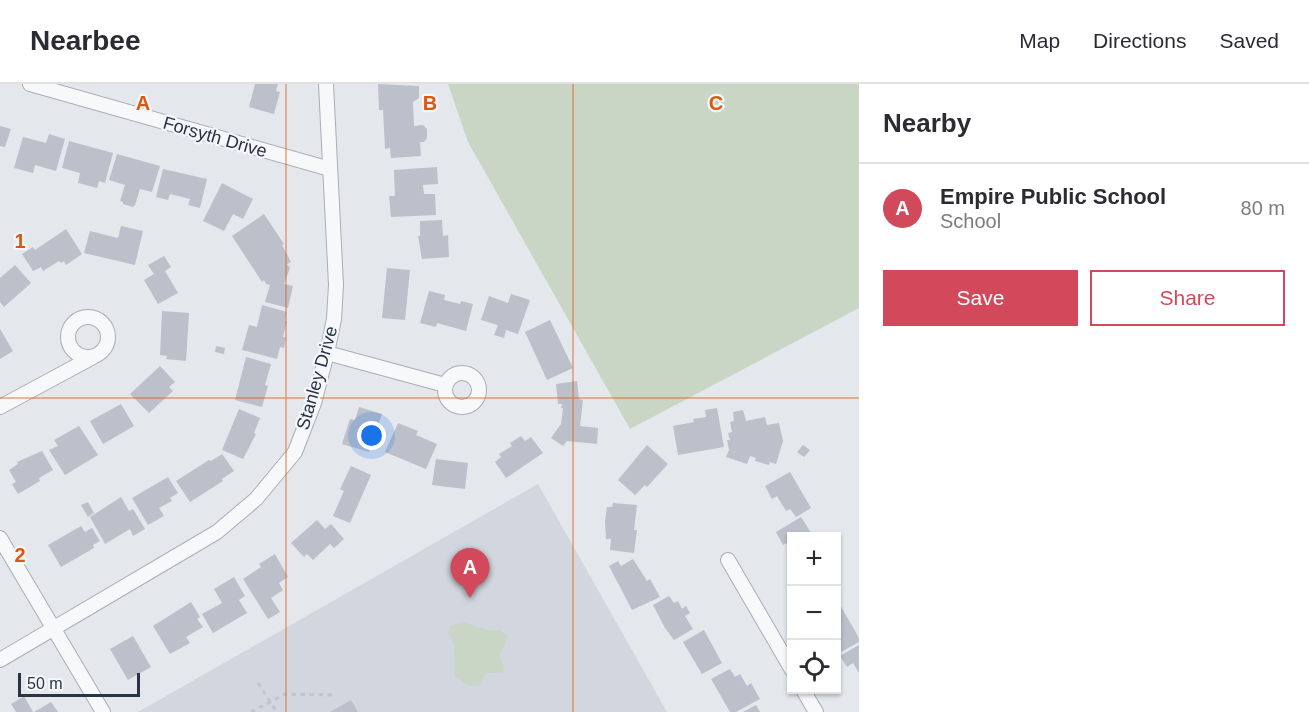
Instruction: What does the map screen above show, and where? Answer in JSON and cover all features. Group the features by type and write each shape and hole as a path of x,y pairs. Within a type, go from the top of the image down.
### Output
{"street":[{"name":"Forsyth Drive","path":"30,84 330,170"},
{"name":"Stanley Drive","path":"0,660 217,532 256,499 295,452 314,403 334,319 336,285 326,84"},
{"path":"327,353 445,385"},
{"path":"0,407 96,355"},
{"path":"0,538 103,712"},
{"path":"728,560 787,661"},
{"path":"805,694 816,712"}],"path":[{"path":"258,683 277,712"},
{"path":"252,712 285,694 336,695"}],"shaded area":[{"path":"538,484 667,712 138,712"}],"green space":[{"path":"448,84 859,84 859,308 630,429 468,142"},
{"path":"461,622 486,629 501,630 508,637 499,657 504,667 503,673 486,673 479,686 469,686 455,677 454,644 448,633 450,626"}],"building":[{"path":"255,84 278,84 276,91 280,92 274,114 249,107"},
{"path":"378,84 419,86 419,98 413,102 414,126 423,125 427,129 427,138 424,142 420,142 421,156 391,158 390,148 385,149 383,110 379,110"},
{"path":"0,126 11,129 5,147 0,146"},
{"path":"49,134 65,139 56,171 35,165 33,173 14,168 23,137 46,143"},
{"path":"69,141 113,153 105,183 99,181 97,188 78,183 80,173 62,168"},
{"path":"117,154 160,166 152,192 140,189 133,207 120,201 125,185 109,180"},
{"path":"437,167 438,184 423,185 424,194 435,194 436,215 391,217 389,196 395,196 394,170"},
{"path":"163,169 207,179 200,208 188,205 190,199 170,194 168,200 156,197"},
{"path":"222,183 253,199 243,219 233,214 224,231 203,221"},
{"path":"264,214 284,244 282,245 291,262 287,264 290,268 284,284 293,286 288,308 265,302 270,285 264,280 262,282 232,236"},
{"path":"442,220 443,236 448,235 449,257 422,259 418,236 420,236 420,221"},
{"path":"121,226 143,231 135,265 84,253 90,231 118,238"},
{"path":"66,229 82,254 66,265 64,261 61,263 59,261 43,271 41,267 33,271 22,254 33,247 35,250"},
{"path":"164,256 171,267 165,271 178,293 158,304 144,280 154,274 148,265"},
{"path":"15,265 31,283 4,307 0,302 0,278"},
{"path":"387,268 410,270 405,320 382,318"},
{"path":"429,291 445,295 444,300 473,304 466,331 437,323 436,327 420,323"},
{"path":"511,294 530,300 518,334 506,330 504,338 494,335 498,325 481,320 489,296 508,303"},
{"path":"262,305 287,312 283,337 286,337 284,348 280,347 277,359 242,350 249,325 257,327"},
{"path":"162,311 189,313 186,361 166,359 167,356 160,355"},
{"path":"550,320 573,368 547,380 525,332"},
{"path":"0,329 13,351 0,359"},
{"path":"216,346 225,348 224,354 215,352"},
{"path":"246,357 271,364 262,407 235,400"},
{"path":"160,366 175,382 169,387 173,391 149,413 130,394"},
{"path":"577,381 579,399 583,400 580,426 598,428 597,444 567,441 563,446 551,438 561,424 563,408 561,408 562,404 558,404 556,384"},
{"path":"121,404 134,426 103,444 90,421"},
{"path":"359,407 382,414 369,452 342,444 350,419 355,420"},
{"path":"717,408 724,447 678,455 673,426 694,422 693,419 706,417 705,410"},
{"path":"239,409 260,418 254,433 256,434 243,459 222,450"},
{"path":"743,410 746,421 765,417 767,425 779,423 783,441 776,464 770,462 769,465 755,461 756,458 750,456 747,464 726,457 729,450 727,440 730,440 728,433 732,432 730,422 734,421 733,412"},
{"path":"398,423 418,431 416,435 437,444 426,469 385,452"},
{"path":"79,426 98,455 65,475 49,450 58,446 54,440"},
{"path":"521,436 525,441 531,437 543,453 506,478 495,462 501,457 499,454 512,446 510,443"},
{"path":"647,445 668,464 647,487 645,485 635,495 618,480"},
{"path":"803,445 810,450 804,457 797,452"},
{"path":"42,451 53,470 18,494 12,484 16,482 9,470 18,464 17,462"},
{"path":"222,454 234,471 222,479 223,481 190,502 176,481"},
{"path":"436,459 468,463 465,489 432,485"},
{"path":"351,466 371,475 350,523 333,516 344,491 340,489"},
{"path":"790,472 811,508 796,517 790,509 786,511 777,496 772,499 765,486"},
{"path":"168,477 178,493 170,498 172,501 159,508 164,516 148,525 132,498"},
{"path":"121,497 129,511 133,509 145,529 133,536 130,529 105,544 90,517"},
{"path":"88,502 94,513 88,517 81,505"},
{"path":"613,503 637,505 634,553 610,550 611,539 606,539 605,521 607,507 612,507"},
{"path":"801,517 810,532 787,532 787,545 786,543 783,545 776,532"},
{"path":"317,520 325,529 331,524 344,539 334,548 330,544 313,560 307,554 304,557 291,543"},
{"path":"81,526 85,532 92,528 100,541 93,545 94,548 61,567 48,545"},
{"path":"275,554 288,577 279,583 283,590 271,598 280,612 268,619 243,579 261,567 259,564"},
{"path":"633,559 647,581 650,579 660,597 632,610 609,566 618,561 621,566"},
{"path":"234,577 245,596 239,600 247,613 213,633 202,614 222,603 214,589"},
{"path":"669,596 674,603 678,601 682,609 686,606 690,613 685,616 693,629 674,640 653,605"},
{"path":"191,602 200,617 197,619 203,627 186,637 190,643 170,654 153,626"},
{"path":"841,606 859,638 859,642 841,652"},
{"path":"704,630 722,663 702,674 683,642"},
{"path":"133,636 151,667 128,680 110,649"},
{"path":"859,645 859,673 853,663 847,667 841,655"},
{"path":"730,669 735,677 740,674 747,686 751,683 760,699 736,712 730,712 711,679"},
{"path":"24,696 33,712 16,712 11,704"},
{"path":"351,700 358,712 330,712"},
{"path":"51,702 58,712 34,712"},
{"path":"756,705 760,712 743,712"}],"place":[{"name":"Empire Public School","path":"470,598"}]}
